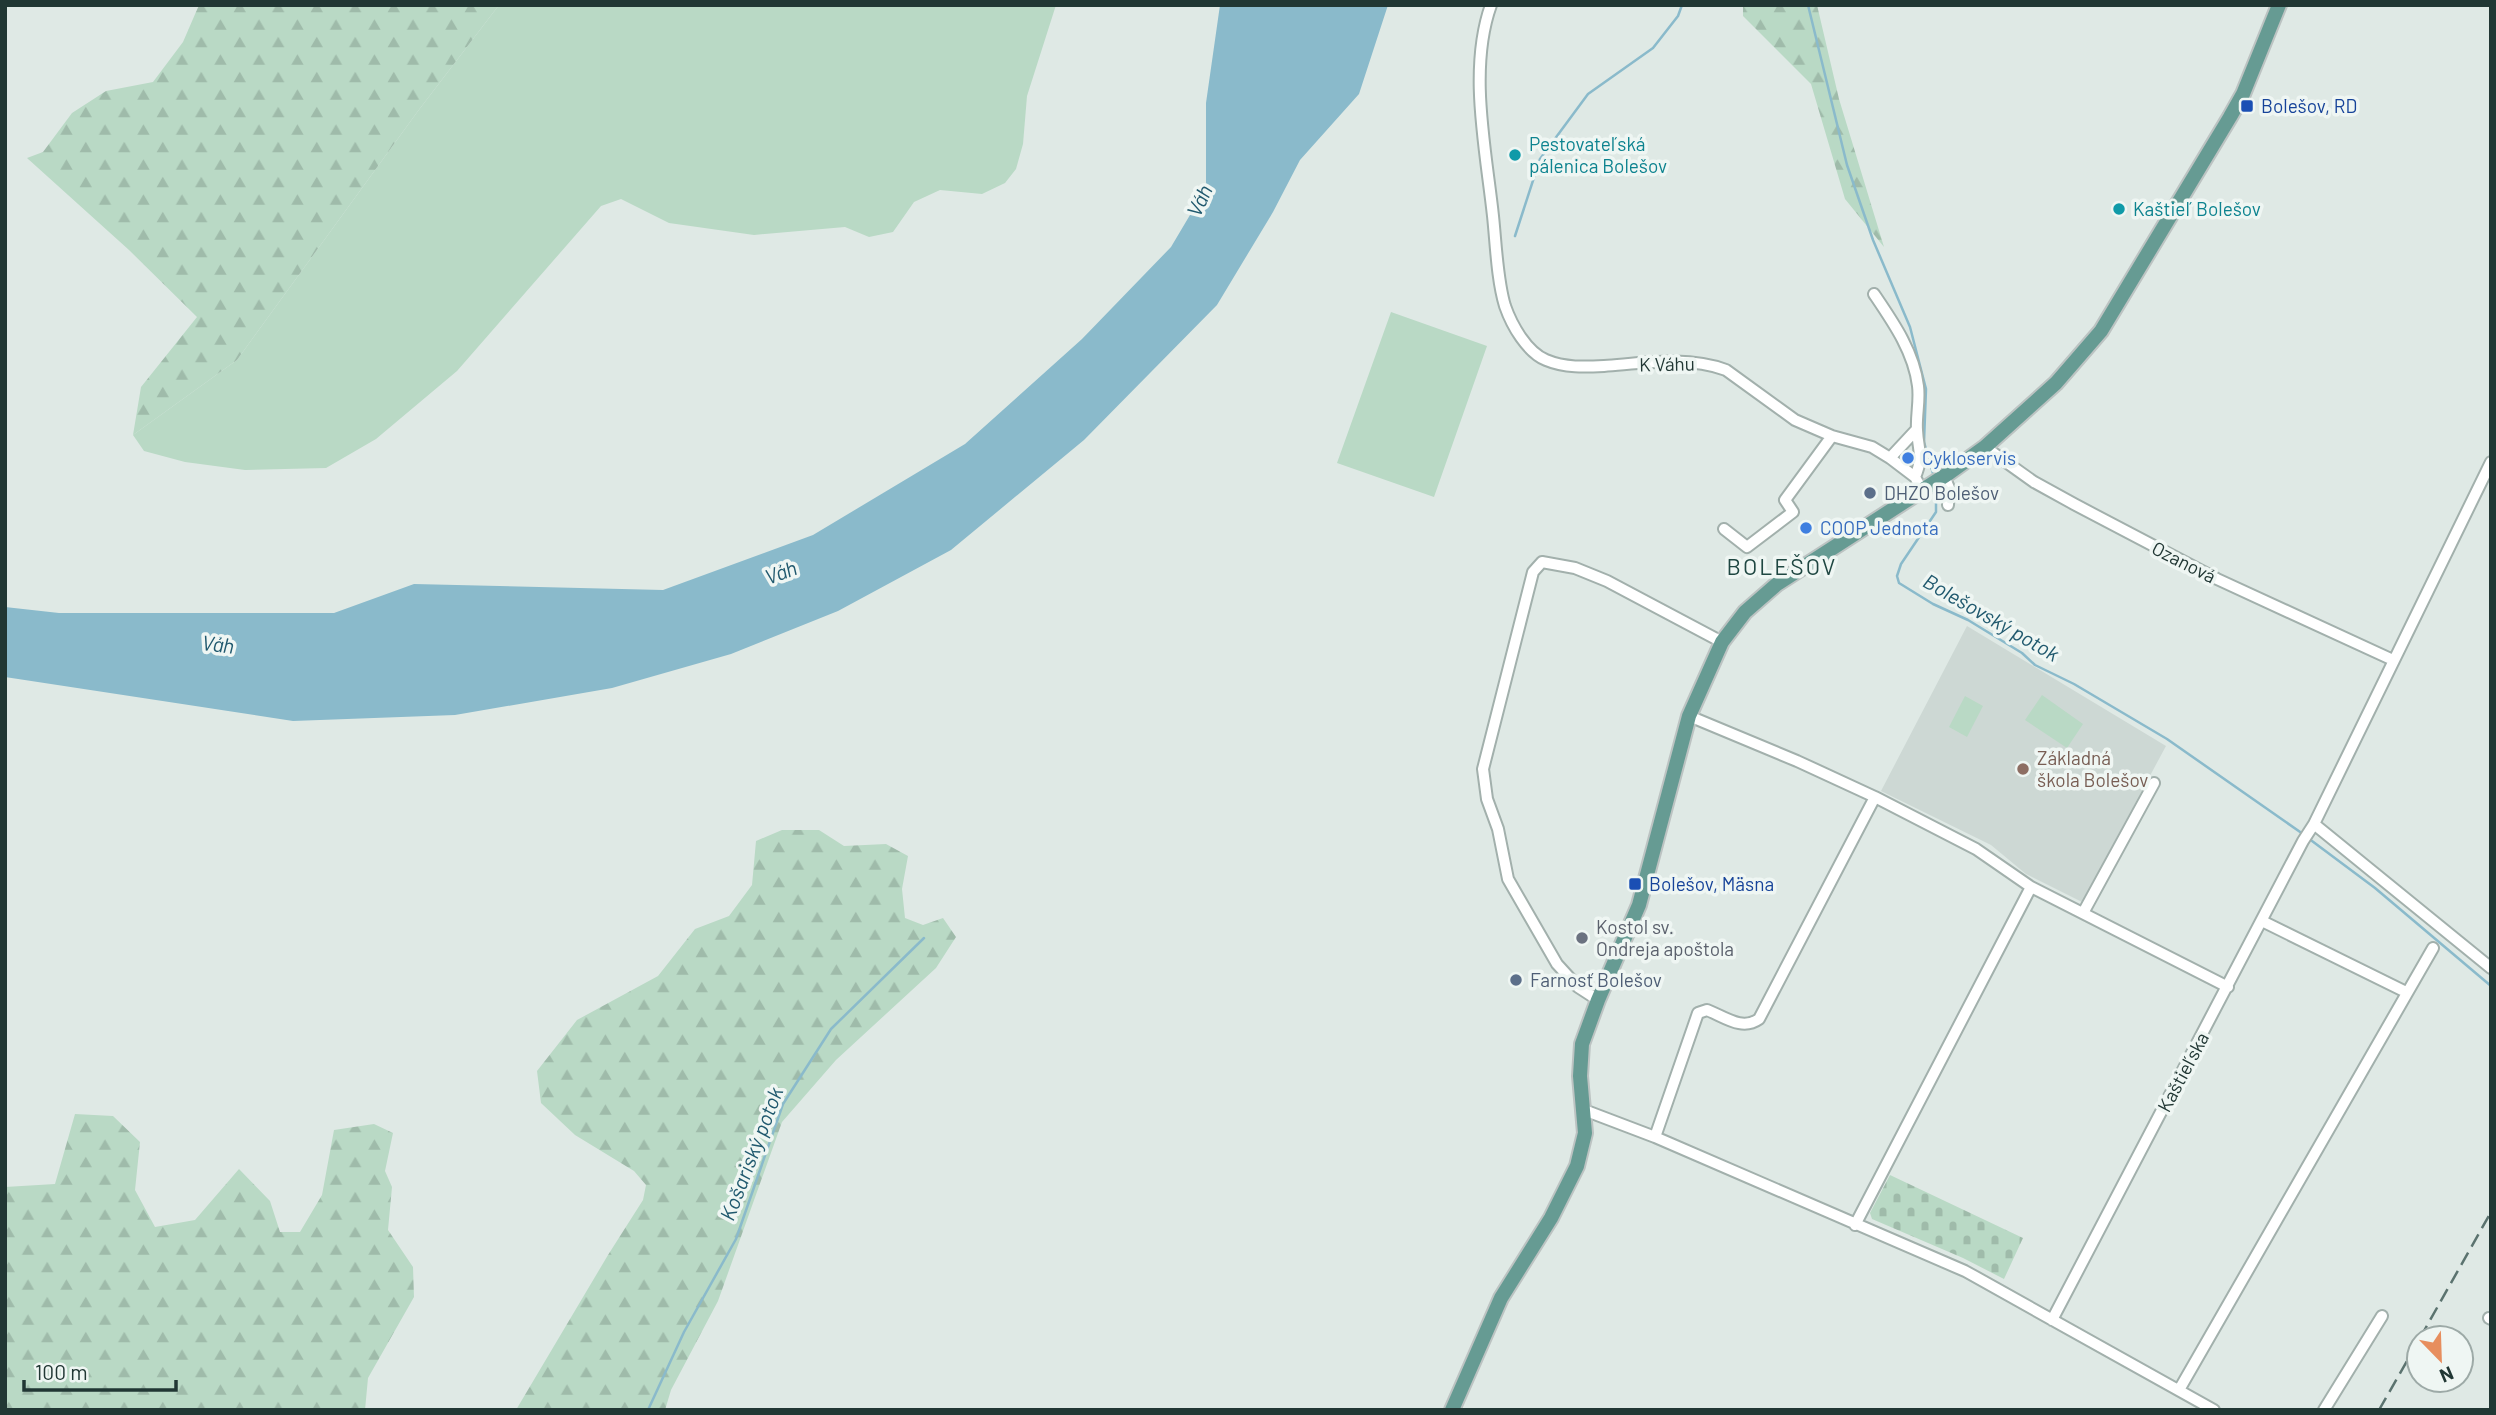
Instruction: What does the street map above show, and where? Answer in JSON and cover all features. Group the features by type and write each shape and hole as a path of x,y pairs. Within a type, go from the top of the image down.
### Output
{"main road":[{"path":"1452,1410 1501,1298 1551,1218 1577,1166 1584,1141 1580,1059 1582,1044 1639,905 1689,716 1722,642 1738,620 1777,584 1984,447 2056,383 2101,331 2230,117 2243,94 2279,5"}],"street":[{"name":"K Váhu","path":"1491,5 1482,34 1479,66 1497,250 1505,305 1532,351 1545,360 1579,367 1702,362 1726,370 1785,414 1832,436 1872,447 1930,482"},
{"path":"1874,294 1903,339 1916,375 1921,462 1930,482 1949,488 1948,505"},
{"path":"1890,458 1917,429"},
{"path":"1724,529 1746,547 1793,512 1785,500 1832,436"},
{"name":"Ozanová","path":"1984,447 2034,482 2217,579 2393,660"},
{"path":"2491,462 2308,833 2491,968"},
{"path":"1598,1000 1578,987 1557,964 1508,879 1483,769 1533,572 1542,562 1575,568 1607,581 1722,642"},
{"path":"1689,716 1875,797 1976,849 2031,887 2228,987"},
{"path":"2083,913 2154,783"},
{"path":"1655,1137 1698,1013 1707,1010 1743,1025 1759,1019 1875,797"},
{"name":"Kaštieľska","path":"2052,1320 2308,833"},
{"path":"1855,1225 2031,887"},
{"path":"2262,921 2406,992"},
{"path":"2179,1390 2433,948"},
{"path":"1584,1110 1655,1137 1965,1271 2214,1410"},
{"path":"2324,1410 2382,1315"}],"shaded area":[{"name":"Základná škola Bolešov","path":"1967,626 2166,746 2082,902 2026,874 1991,845 1881,791"}],"green space":[{"path":"199,5 499,5 418,111 237,360 133,435 141,387 197,317 129,250 27,158 43,152 72,113 106,91 153,82 183,42"},
{"path":"499,5 1056,5 1027,96 1023,144 1016,169 1005,183 982,194 940,190 914,202 893,232 869,237 845,227 754,235 669,223 621,199 601,206 457,371 376,439 326,468 245,470 185,462 144,451 133,435 237,360 418,111"},
{"path":"1743,5 1817,5 1839,99 1884,247 1845,199 1811,84 1743,16"},
{"path":"1391,312 1487,346 1434,497 1337,463"},
{"path":"2042,695 2083,724 2067,748 2025,720"},
{"path":"1965,696 1983,706 1967,737 1949,727"},
{"path":"782,830 819,830 844,846 886,844 908,856 902,889 905,918 923,925 943,918 956,937 936,968 836,1060 782,1122 718,1301 671,1390 665,1410 516,1410 643,1200 646,1185 634,1171 575,1135 541,1103 537,1071 577,1020 658,976 695,929 729,916 752,885 756,841"},
{"path":"75,1114 113,1116 140,1142 135,1190 155,1227 195,1220 239,1169 270,1201 280,1232 300,1232 322,1195 334,1130 374,1124 393,1133 385,1171 392,1187 388,1230 413,1267 414,1297 368,1378 365,1410 5,1410 5,1187 55,1184"},
{"path":"1890,1175 2023,1238 2004,1279 1963,1258 1872,1219 1870,1213"}],"water":[{"name":"Váh","path":"1220,5 1388,5 1359,94 1300,160 1273,212 1217,305 1084,440 951,550 838,611 731,654 612,688 455,715 293,721 5,677 5,607 59,613 334,613 414,584 663,590 813,535 965,444 1082,339 1171,247 1206,188 1206,103"}],"waterway":[{"path":"1515,236 1540,159 1588,94 1653,48 1678,16 1682,5"},
{"name":"Bolešovský potok","path":"1808,5 1847,165 1873,240 1910,327 1926,389 1924,442 1934,477"},
{"name":"Bolešovský potok","path":"1936,487 1936,512 1901,564 1897,576 1899,583 1933,604 1968,620 2022,653 2035,665 2074,684 2167,739 2303,834"},
{"name":"Bolešovský potok","path":"2308,838 2375,888 2491,986"},
{"name":"Košariský potok","path":"648,1410 684,1332 736,1239 783,1104 831,1029 924,938"}],"railway":[{"path":"2428,1324 2491,1212"},
{"path":"2379,1410 2405,1364"}],"place":[{"name":"Bolešov, RD","path":"2247,106"},
{"name":"Pestovateľská pálenica Bolešov","path":"1515,155"},
{"name":"Kaštieľ Bolešov","path":"2119,209"},
{"name":"Cykloservis","path":"1908,458"},
{"name":"DHZO Bolešov","path":"1870,493"},
{"name":"COOP Jednota","path":"1806,528"},
{"name":"Základná škola Bolešov","path":"2023,769"},
{"name":"Bolešov, Mäsna","path":"1635,884"},
{"name":"Kostol sv. Ondreja apoštola","path":"1582,938"},
{"name":"Farnosť Bolešov","path":"1516,980"}],"district":[{"name":"BOLEŠOV","path":"1782,567"}]}
